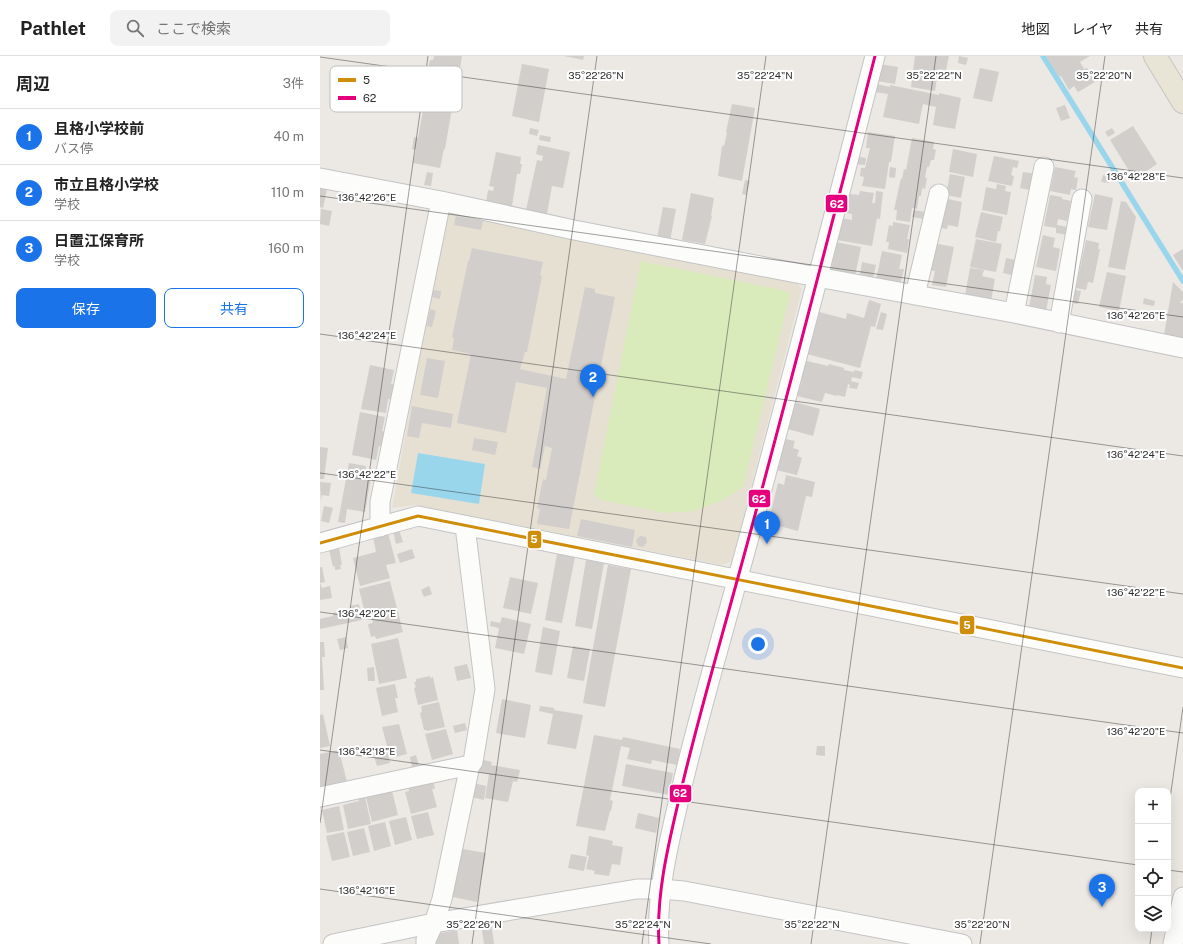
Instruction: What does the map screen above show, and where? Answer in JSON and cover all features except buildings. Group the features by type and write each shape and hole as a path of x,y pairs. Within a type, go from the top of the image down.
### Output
{"main road":[{"path":"1155,56 1183,102"}],"street":[{"path":"659,944 658,929 661,889 671,831 694,736 738,580 875,56"},
{"path":"1014,314 1044,167"},
{"path":"320,178 441,201 574,230 1014,314 1183,348"},
{"path":"915,295 939,194"},
{"path":"1059,323 1082,199"},
{"path":"380,527 380,502 441,201"},
{"path":"320,543 418,516 1183,668"},
{"path":"426,944 426,940 434,923 442,899 470,765 473,762 485,689 465,526"},
{"path":"320,797 470,765"},
{"path":"333,944 434,923 637,889 661,889 684,891 962,944"},
{"path":"1174,944 1183,897"}],"shaded area":[{"path":"446,209 793,278 802,289 732,561 722,565 414,505 392,508"}],"green space":[{"path":"641,261 786,291 790,294 743,487 723,500 694,511 665,513 602,500 594,495"}],"water":[{"path":"418,453 485,464 479,504 411,493"}],"waterway":[{"path":"1043,56 1183,281"}],"transit line":[{"name":"62","path":"659,944 659,907 661,889 671,835 686,771 790,385 875,56"},
{"name":"5","path":"320,543 418,516 1183,668"}],"place":[{"name":"市立且格小学校","path":"593,397"},
{"name":"且格小学校前","path":"767,544"},
{"name":"日置江保育所","path":"1102,907"}]}
